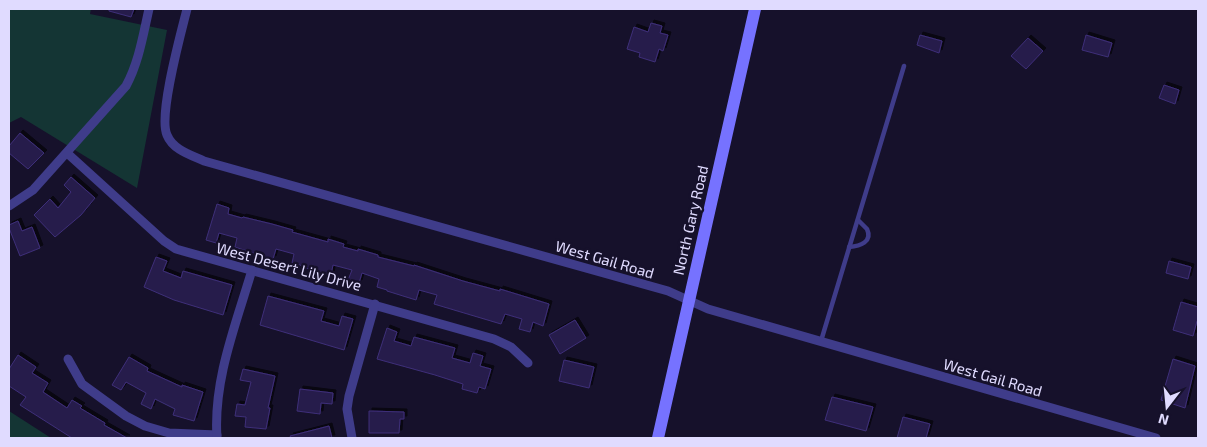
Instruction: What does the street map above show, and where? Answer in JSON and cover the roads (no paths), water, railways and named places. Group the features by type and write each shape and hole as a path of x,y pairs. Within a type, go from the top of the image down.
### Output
{"street":[{"path":"9,206 33,190 126,86 138,60 149,9"},
{"name":"West Gail Road","path":"187,9 165,112 166,135 179,150 204,161 668,291 708,309 1156,438"},
{"name":"North Gary Road","path":"658,438 755,9"},
{"name":"West Desert Lily Drive","path":"67,153 164,241 176,249 494,339 511,347 528,364"},
{"path":"68,358 82,384 126,416 146,426 169,433 217,436 218,398 222,370 252,270"},
{"path":"352,438 347,409 349,396 375,304"}],"lane":[{"path":"821,341 904,66"},
{"path":"850,247 861,246 868,237 867,229 858,220"}]}
